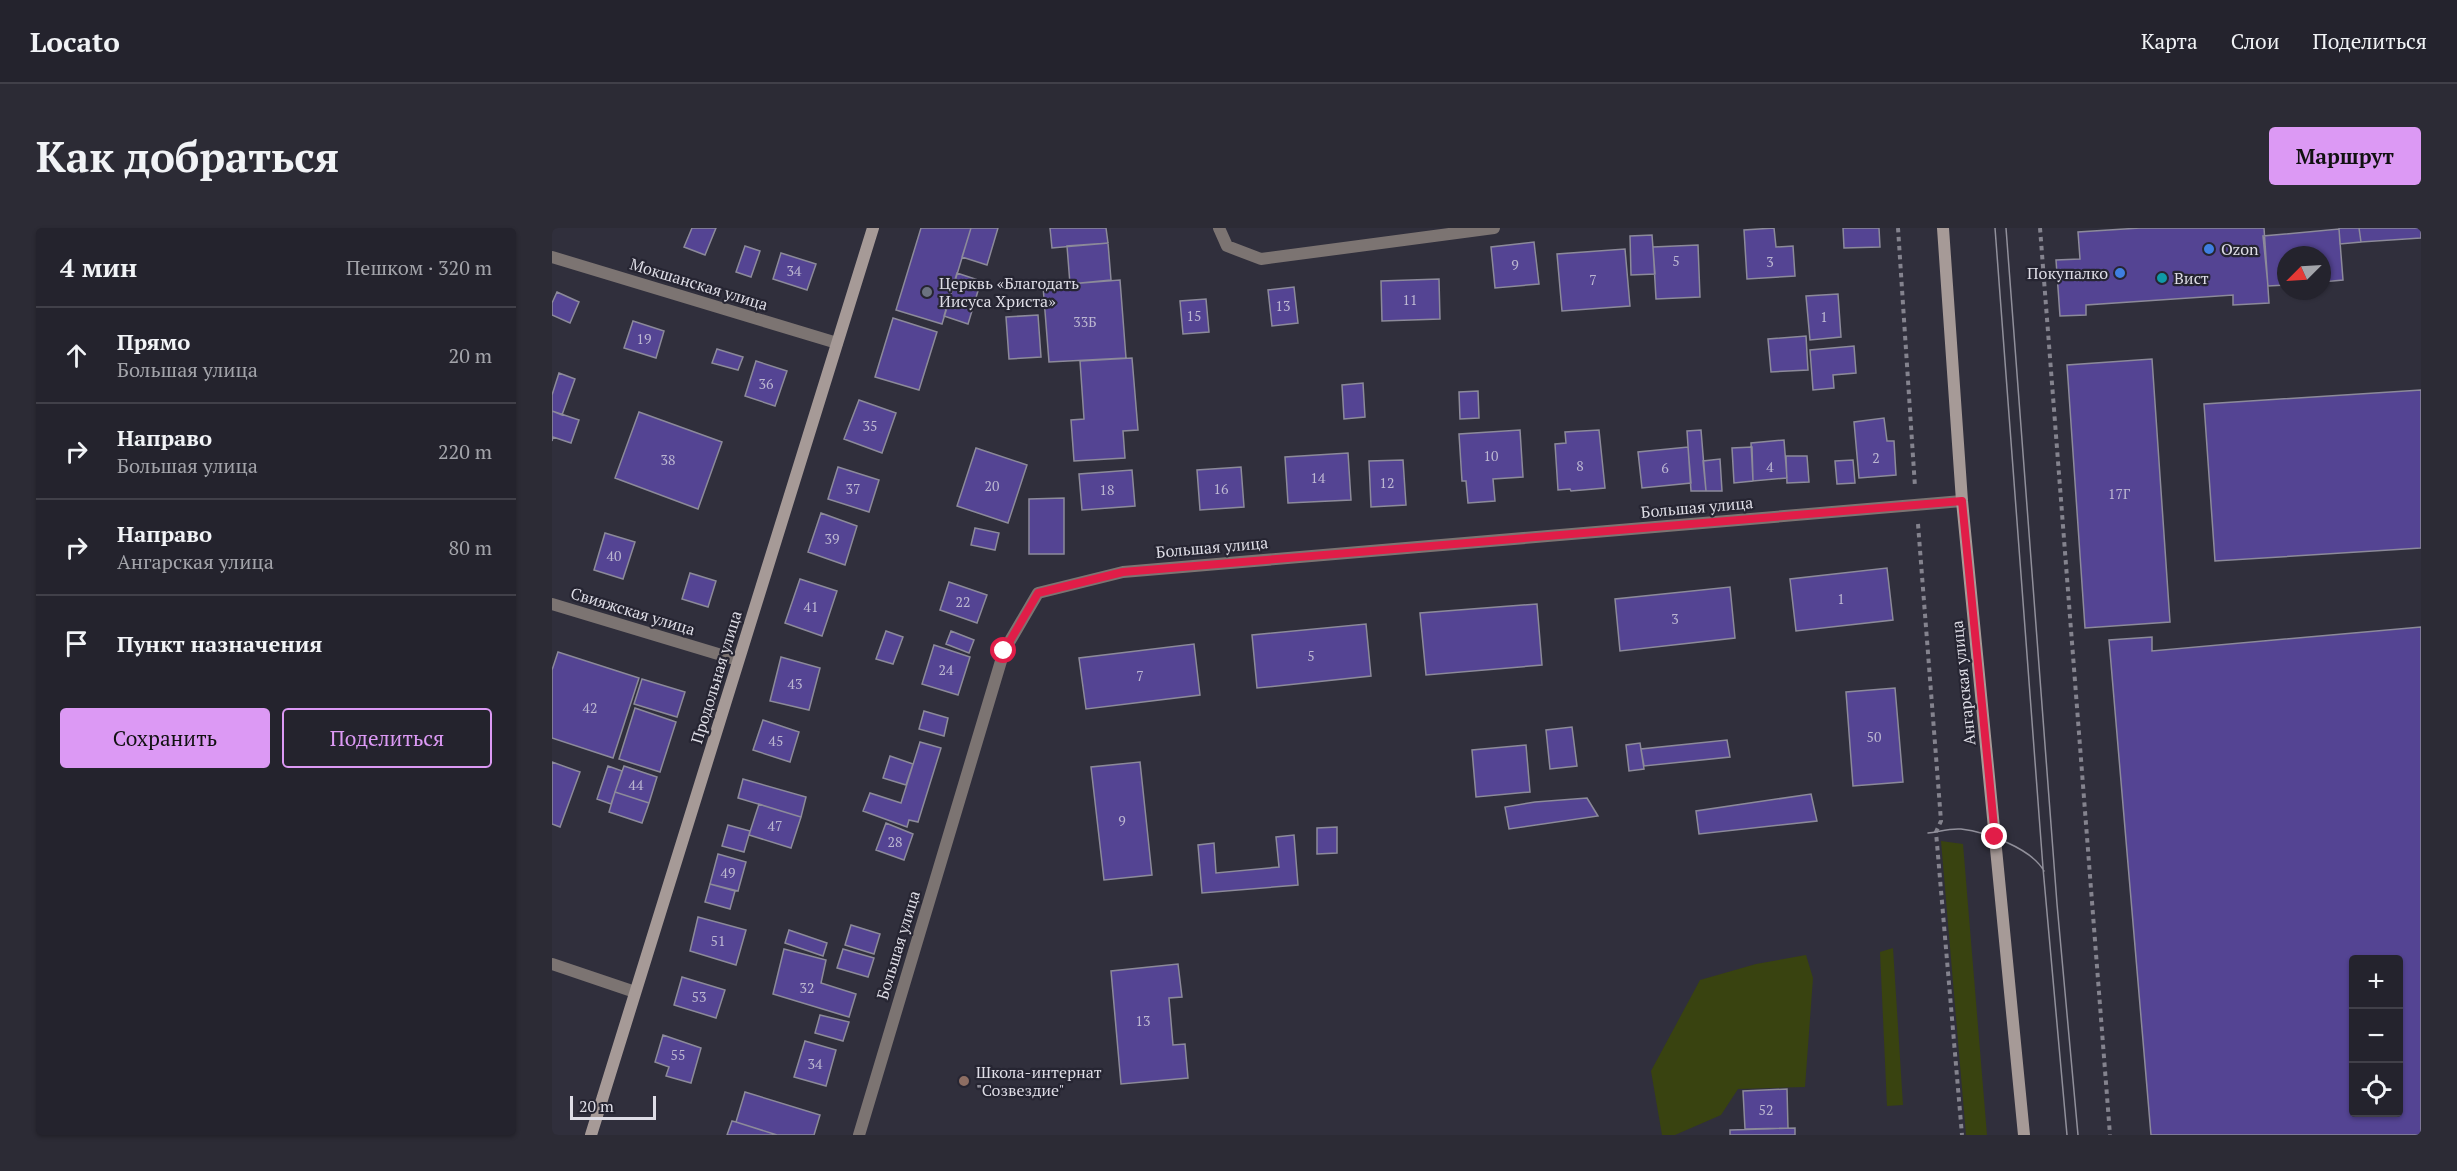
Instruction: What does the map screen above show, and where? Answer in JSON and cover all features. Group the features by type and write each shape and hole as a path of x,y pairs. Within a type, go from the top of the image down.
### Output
{"main road":[{"name":"Продольная улица","path":"591,1135 873,228"},
{"name":"Ангарская улица","path":"1943,228 1962,501 2024,1135"}],"street":[{"path":"1219,228 1227,246 1261,259 1494,228"},
{"name":"Мокшанская улица","path":"552,257 837,343"},
{"name":"Большая улица","path":"859,1135 1004,651 1038,593 1123,572 1962,501"},
{"name":"Свияжская улица","path":"552,604 738,660"},
{"path":"552,964 635,992"}],"path":[{"path":"1898,228 1941,821 1936,832 1962,1135"},
{"path":"2040,228 2110,1135"}],"green space":[{"path":"1941,841 1963,844 1987,1135 1966,1135"},
{"path":"1893,948 1903,1105 1887,1106 1880,952"},
{"path":"1806,955 1813,978 1805,1087 1738,1089 1721,1115 1675,1135 1662,1135 1651,1071 1700,980 1756,964"}],"building":[{"path":"692,228 716,228 705,255 684,247"},
{"name":"Церквь «Благодать Иисуса Христа»","path":"921,228 971,228 942,324 896,310"},
{"path":"971,228 998,228 987,265 962,257"},
{"path":"1050,228 1106,228 1108,243 1052,248"},
{"path":"1774,228 1776,247 1793,246 1795,276 1747,279 1744,230"},
{"path":"1843,228 1879,228 1880,247 1844,248"},
{"name":"Вист","path":"2140,228 2264,228 2269,303 2233,305 2233,295 2086,305 2086,315 2060,316 2056,260 2080,259 2078,232"},
{"path":"2339,228 2359,228 2361,242 2340,244"},
{"path":"2359,228 2421,228 2421,238 2361,242"},
{"path":"2339,229 2343,280 2331,281 2331,246 2277,246 2277,286 2268,286 2263,236"},
{"path":"1652,235 1655,274 1631,275 1630,236"},
{"path":"1534,242 1539,284 1495,288 1491,247"},
{"path":"1108,243 1111,280 1070,284 1067,246"},
{"path":"1698,245 1700,297 1656,299 1653,247"},
{"path":"745,246 760,251 751,277 736,272"},
{"path":"1625,249 1630,306 1562,311 1557,254"},
{"path":"781,253 816,264 807,290 773,279"},
{"path":"957,273 981,281 968,324 944,316"},
{"path":"1439,279 1440,319 1382,321 1381,281"},
{"path":"1120,280 1126,358 1049,362 1043,286"},
{"path":"1294,287 1298,323 1272,326 1268,290"},
{"path":"557,292 579,302 570,323 552,315 552,303"},
{"path":"1838,294 1841,337 1810,340 1806,296"},
{"path":"1206,299 1209,332 1183,334 1180,301"},
{"path":"1038,315 1041,357 1009,359 1006,317"},
{"path":"893,318 937,332 919,390 875,377"},
{"path":"633,321 664,331 656,358 624,348"},
{"path":"1806,336 1808,370 1771,372 1768,339"},
{"path":"1854,346 1856,373 1833,375 1834,388 1813,390 1810,350"},
{"path":"717,349 743,357 738,370 712,363"},
{"path":"1132,358 1138,430 1123,431 1125,458 1074,461 1071,420 1084,419 1080,361"},
{"path":"2152,359 2170,622 2085,628 2067,365"},
{"path":"756,361 787,371 775,406 745,396"},
{"path":"559,373 575,379 562,415 552,411 552,395"},
{"path":"1363,383 1365,417 1344,419 1342,385"},
{"path":"2421,390 2421,548 2215,561 2204,404"},
{"path":"1478,391 1479,418 1460,419 1459,392"},
{"path":"859,400 896,413 882,453 844,439"},
{"path":"552,411 579,420 571,443 553,437 552,441"},
{"path":"639,412 722,442 698,509 615,478"},
{"path":"1884,418 1887,441 1894,441 1896,475 1859,478 1854,422"},
{"path":"1520,430 1523,477 1493,479 1495,501 1468,503 1466,481 1462,481 1459,434"},
{"path":"1599,430 1605,488 1558,490 1555,444 1566,443 1565,432"},
{"path":"1701,430 1706,491 1691,491 1687,431"},
{"path":"1784,440 1787,478 1753,481 1751,443"},
{"path":"1688,447 1691,483 1642,488 1638,452"},
{"path":"1752,447 1753,481 1734,483 1732,448"},
{"path":"976,448 1027,465 1008,523 957,506"},
{"path":"1348,453 1351,500 1288,503 1285,457"},
{"path":"1786,456 1807,456 1809,482 1787,483"},
{"path":"1720,459 1722,491 1706,491 1703,461"},
{"path":"1403,460 1406,505 1371,507 1369,461"},
{"path":"1853,460 1855,483 1837,484 1835,461"},
{"path":"838,467 879,480 869,512 828,499"},
{"path":"1241,467 1244,507 1200,510 1197,470"},
{"path":"1132,470 1135,506 1082,510 1079,474"},
{"path":"1064,498 1064,554 1029,554 1029,499"},
{"path":"821,513 857,526 845,565 808,552"},
{"path":"975,528 999,533 995,550 971,545"},
{"path":"605,533 635,542 623,579 594,570"},
{"path":"1887,568 1893,620 1796,631 1790,579"},
{"path":"690,573 716,581 708,607 682,599"},
{"path":"800,579 837,591 822,636 785,623"},
{"path":"949,582 987,595 977,623 940,610"},
{"path":"1730,587 1735,638 1620,651 1615,599"},
{"path":"1537,604 1542,665 1426,675 1420,613"},
{"path":"1366,624 1371,676 1257,688 1252,635"},
{"path":"2421,627 2421,1135 2151,1135 2109,640 2152,637 2152,651"},
{"path":"886,631 903,637 893,664 876,659"},
{"path":"951,631 974,640 969,653 946,644"},
{"path":"1194,644 1200,695 1086,709 1079,658"},
{"path":"934,645 970,657 958,695 922,684"},
{"path":"558,652 639,678 613,758 552,738 552,670"},
{"path":"781,657 820,668 809,710 770,701"},
{"path":"642,679 685,692 677,717 634,704"},
{"path":"1895,688 1903,782 1853,786 1846,692"},
{"path":"635,708 676,722 660,772 619,759"},
{"path":"924,711 948,718 944,736 919,729"},
{"path":"763,720 799,732 790,762 753,750"},
{"path":"1572,727 1577,766 1550,769 1546,730"},
{"path":"1727,740 1730,757 1644,766 1641,749"},
{"path":"920,742 941,748 918,822 909,820 907,827 863,811 870,793 901,803"},
{"path":"1640,743 1644,769 1629,771 1626,745"},
{"path":"1526,745 1530,792 1476,797 1472,750"},
{"path":"890,756 913,764 906,785 883,778"},
{"path":"552,762 580,772 560,827 552,824"},
{"path":"1140,762 1152,875 1104,880 1091,767"},
{"path":"608,766 622,771 611,804 597,799"},
{"path":"624,766 657,777 649,803 615,792"},
{"path":"743,779 806,797 801,817 738,798"},
{"path":"615,792 649,803 642,823 609,812"},
{"path":"1811,794 1817,821 1699,834 1696,811"},
{"path":"1587,798 1598,816 1509,829 1505,807"},
{"path":"759,804 801,817 791,848 749,835"},
{"path":"886,823 913,834 904,860 876,850"},
{"path":"728,825 750,831 744,852 722,846"},
{"path":"1337,827 1337,853 1317,854 1317,828"},
{"path":"1294,835 1298,885 1202,893 1198,845 1214,843 1216,873 1279,867 1276,837"},
{"path":"718,854 746,862 738,891 710,884"},
{"path":"710,884 735,891 730,909 705,902"},
{"path":"698,917 746,930 736,965 690,951"},
{"path":"851,925 880,934 874,954 845,945"},
{"path":"789,930 827,943 823,956 785,943"},
{"path":"784,949 826,960 821,983 856,994 849,1017 773,994"},
{"path":"843,949 874,958 868,977 837,968"},
{"path":"1178,964 1182,997 1169,998 1173,1045 1185,1044 1188,1078 1121,1084 1111,971"},
{"path":"682,977 725,990 716,1018 674,1005"},
{"path":"820,1015 849,1022 843,1041 815,1033"},
{"path":"663,1035 701,1048 691,1083 666,1076 669,1067 655,1062"},
{"path":"805,1041 836,1050 826,1086 794,1077"},
{"path":"1787,1089 1788,1128 1745,1129 1743,1091"},
{"path":"745,1092 820,1115 814,1135 777,1135 736,1122"},
{"path":"732,1121 736,1122 777,1135 727,1135"},
{"path":"1795,1128 1795,1135 1730,1135 1730,1130"}],"tram line":[{"path":"1995,228 2043,868 2067,1135"},
{"path":"2006,228 2057,904 2078,1135"},
{"path":"1928,833 1961,829 1983,834 2019,848 2038,863 2044,871"}],"place":[{"name":"Ozon","path":"2209,249"},
{"name":"Покупалко","path":"2120,273"},
{"name":"Вист","path":"2162,278"},
{"name":"Церквь «Благодать Иисуса Христа»","path":"927,292"},
{"name":"Школа-интернат \"Созвездие\"","path":"964,1081"}],"route":[{"path":"1004,651 1038,593 1123,572 1962,501 1995,837"}]}
